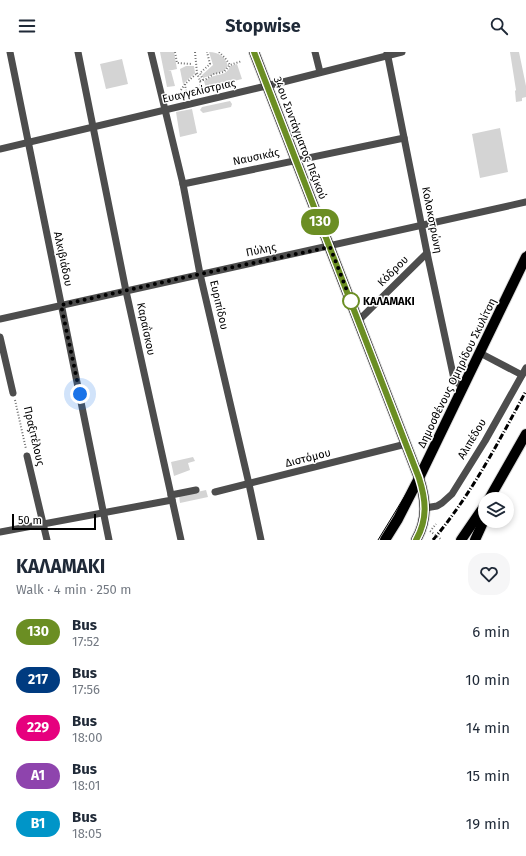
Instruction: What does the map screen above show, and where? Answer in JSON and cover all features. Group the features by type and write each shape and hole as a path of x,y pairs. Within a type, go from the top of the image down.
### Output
{"main road":[{"name":"34ου Συντάγματος Πεζικού","path":"254,52 424,492 425,508 422,527 416,540"},
{"name":"Δημοσθένους Ομηρίδου Σκυλίτση","path":"385,540 398,519 419,478 526,257"},
{"path":"493,492 526,434"},
{"path":"497,492 509,466"},
{"path":"461,540 478,515"},
{"path":"475,540 480,528"}],"street":[{"name":"Αλκιβιάδου","path":"10,52 109,540"},
{"name":"Καραΐσκου","path":"78,52 126,291 181,540"},
{"name":"Ευριπίδου","path":"151,52 182,184 200,274 261,540"},
{"path":"315,52 320,72"},
{"name":"Ευαγγελίστριας","path":"0,149 267,86 388,53 402,52"},
{"name":"Κολοκοτρώνη","path":"388,53 427,253 454,379 463,388"},
{"name":"Ναυσικάς","path":"182,184 404,138"},
{"name":"Πύλης","path":"0,319 200,274 330,247 526,202"},
{"name":"Κόδρου","path":"358,321 427,253"},
{"path":"0,337 13,393"},
{"path":"480,353 522,375"},
{"name":"Αλιπέδου","path":"425,508 442,503 452,494 485,441 526,368"},
{"name":"Διστόμου","path":"215,492 406,444"},
{"name":"Πραξιτέλους","path":"27,456 47,540"},
{"path":"0,532 104,512 172,497 196,490"}],"path":[{"path":"175,52 178,63 192,64"},
{"path":"195,52 197,73 201,81"},
{"path":"204,101 200,88 200,73 210,64 207,52"},
{"path":"218,52 226,58 230,66"},
{"path":"201,81 214,74 224,72 230,66 242,62"},
{"path":"181,90 197,73"},
{"path":"178,95 185,93 185,84"},
{"name":"Πραξιτέλους","path":"13,393 27,456"},
{"path":"430,531 442,540"}],"shaded area":[{"path":"160,52 174,52 177,69 168,71 171,71 175,86 167,87"},
{"path":"209,52 216,53 221,56 228,66 224,71 203,78 202,75 213,65"},
{"path":"510,52 519,52 526,86 526,97 522,98 522,101 516,102 516,90"},
{"path":"122,59 128,84 106,89 100,64"},
{"path":"237,64 242,79 206,88 204,81 211,77 224,74 230,66"},
{"path":"186,66 194,66 195,73 183,84 180,69"},
{"path":"230,101 232,104 231,107 203,113 200,110 202,107"},
{"path":"192,109 197,133 180,137 176,112"},
{"path":"500,128 508,172 480,178 472,134"},
{"path":"193,457 195,461 188,463 190,470 174,476 171,462"},
{"path":"206,490 208,497 180,503 179,496"}],"tram line":[{"path":"378,540 411,486 526,251"}],"railway":[{"path":"433,540 447,523 472,487 526,391"}],"bus line":[{"name":"130","path":"254,52 424,492 424,519 420,533 416,540"}],"place":[{"name":"ΚΑΛΑΜΑΚΙ","path":"351,301"}],"route":[{"path":"80,394 61,305 330,247 351,301"}]}
